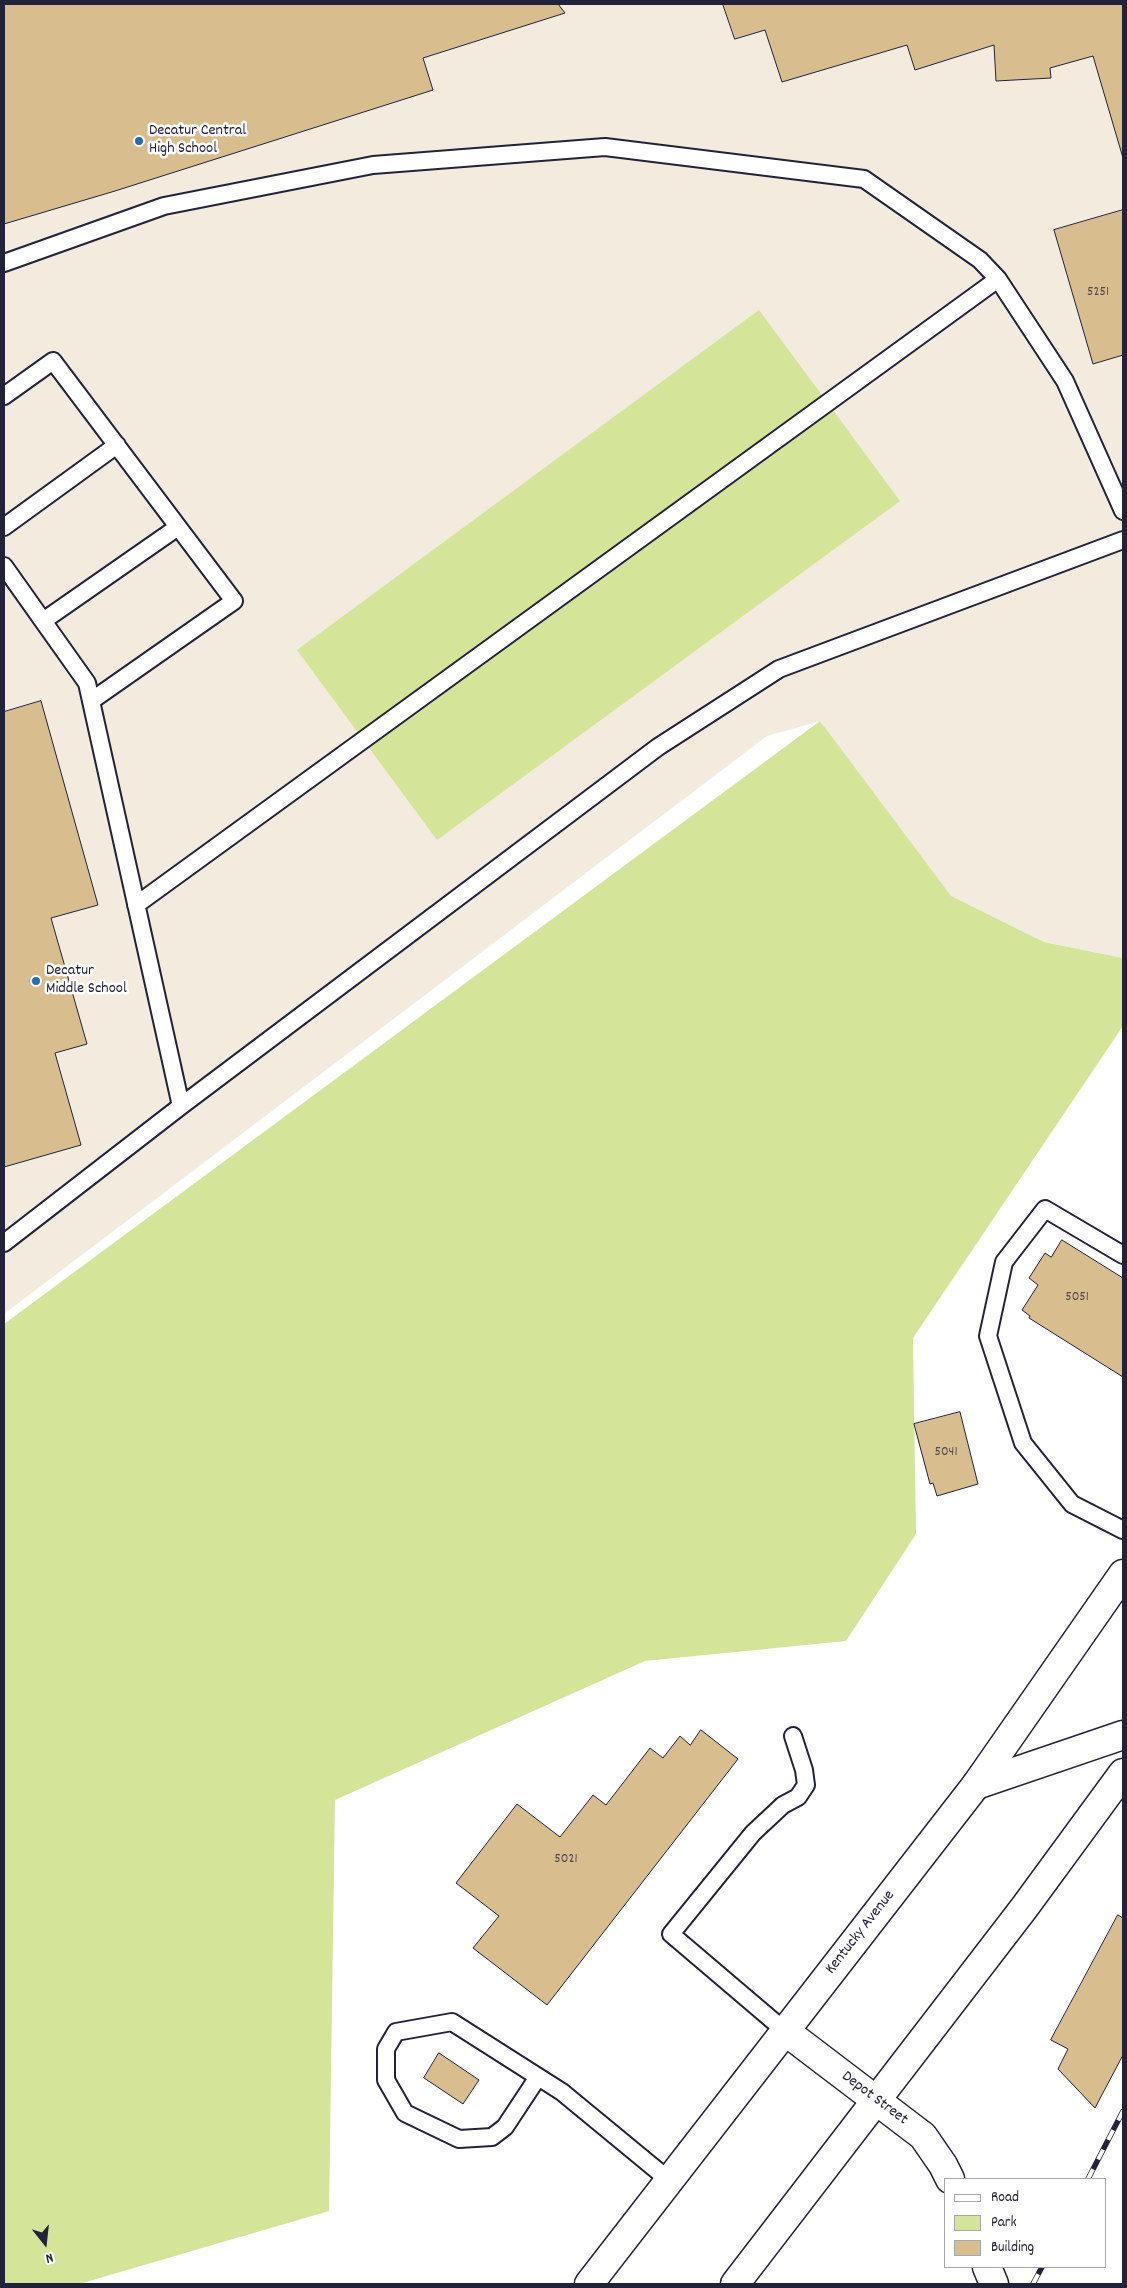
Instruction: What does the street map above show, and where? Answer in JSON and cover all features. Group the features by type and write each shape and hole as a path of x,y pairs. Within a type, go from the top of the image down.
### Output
{"main road":[{"name":"Kentucky Avenue","path":"589,2284 976,1785 1123,1574"},
{"path":"976,1785 1123,1735"},
{"path":"735,2284 1024,1908 1123,1774"},
{"name":"Depot Street","path":"785,2031 922,2136 943,2165 950,2178"},
{"path":"987,2268 994,2284"}],"lane":[{"path":"4,262 164,206 374,165 605,146 864,179 980,260 998,279 1065,381 1123,511"},
{"path":"136,905 998,279"},
{"path":"4,396 53,361 234,601 91,702"},
{"path":"4,527 117,445"},
{"path":"43,622 178,527"},
{"path":"4,1243 181,1106 658,747 779,669 1123,540"},
{"path":"4,566 86,684 181,1106"},
{"path":"1123,1255 1045,1209 1004,1262 988,1336 1023,1443 1072,1504 1123,1530"},
{"path":"785,2031 671,1934 752,1833 783,1805 798,1797 806,1785 804,1770 793,1736"},
{"path":"538,2077 505,2127 492,2138 459,2139 405,2113 386,2080 386,2050 396,2032 452,2022 562,2092 670,2181"}],"shaded area":[{"path":"4,4 1123,4 1123,958 1044,942 904,873 821,721 767,736 4,1314"}],"green space":[{"path":"759,310 900,501 437,840 297,650"},
{"path":"820,721 951,896 1044,942 1123,958 1123,1026 913,1338 916,1534 846,1641 645,1661 335,1800 329,2211 79,2284 4,2284 4,1324"}],"building":[{"name":"Decatur Central High School","path":"4,4 558,4 565,13 423,58 433,90 115,191 4,224"},
{"path":"723,4 1123,4 1123,158 1093,56 1050,68 1051,78 996,81 994,45 915,70 907,45 782,82 765,30 735,39"},
{"path":"1123,210 1123,355 1093,364 1054,230"},
{"name":"Decatur Middle School","path":"41,701 98,905 51,918 87,1044 55,1053 81,1145 4,1167 4,712"},
{"path":"1062,1240 1123,1278 1123,1377 1029,1318 1030,1316 1022,1310 1038,1285 1029,1278 1045,1253 1051,1257"},
{"path":"960,1412 978,1484 937,1496 933,1483 930,1484 914,1424"},
{"path":"701,1730 738,1759 547,2005 473,1948 499,1916 456,1883 517,1804 560,1837 593,1795 606,1805 650,1748 663,1758 680,1736 690,1745"},
{"path":"1118,1915 1123,1918 1123,2055 1095,2108 1058,2069 1068,2049 1051,2040"},
{"path":"439,2053 479,2080 463,2104 424,2078"}],"railway":[{"path":"1089,2178 1123,2111"},
{"path":"1033,2284 1041,2268"}],"place":[{"name":"Decatur Central High School","path":"139,141"},
{"name":"Decatur Middle School","path":"36,981"}]}
